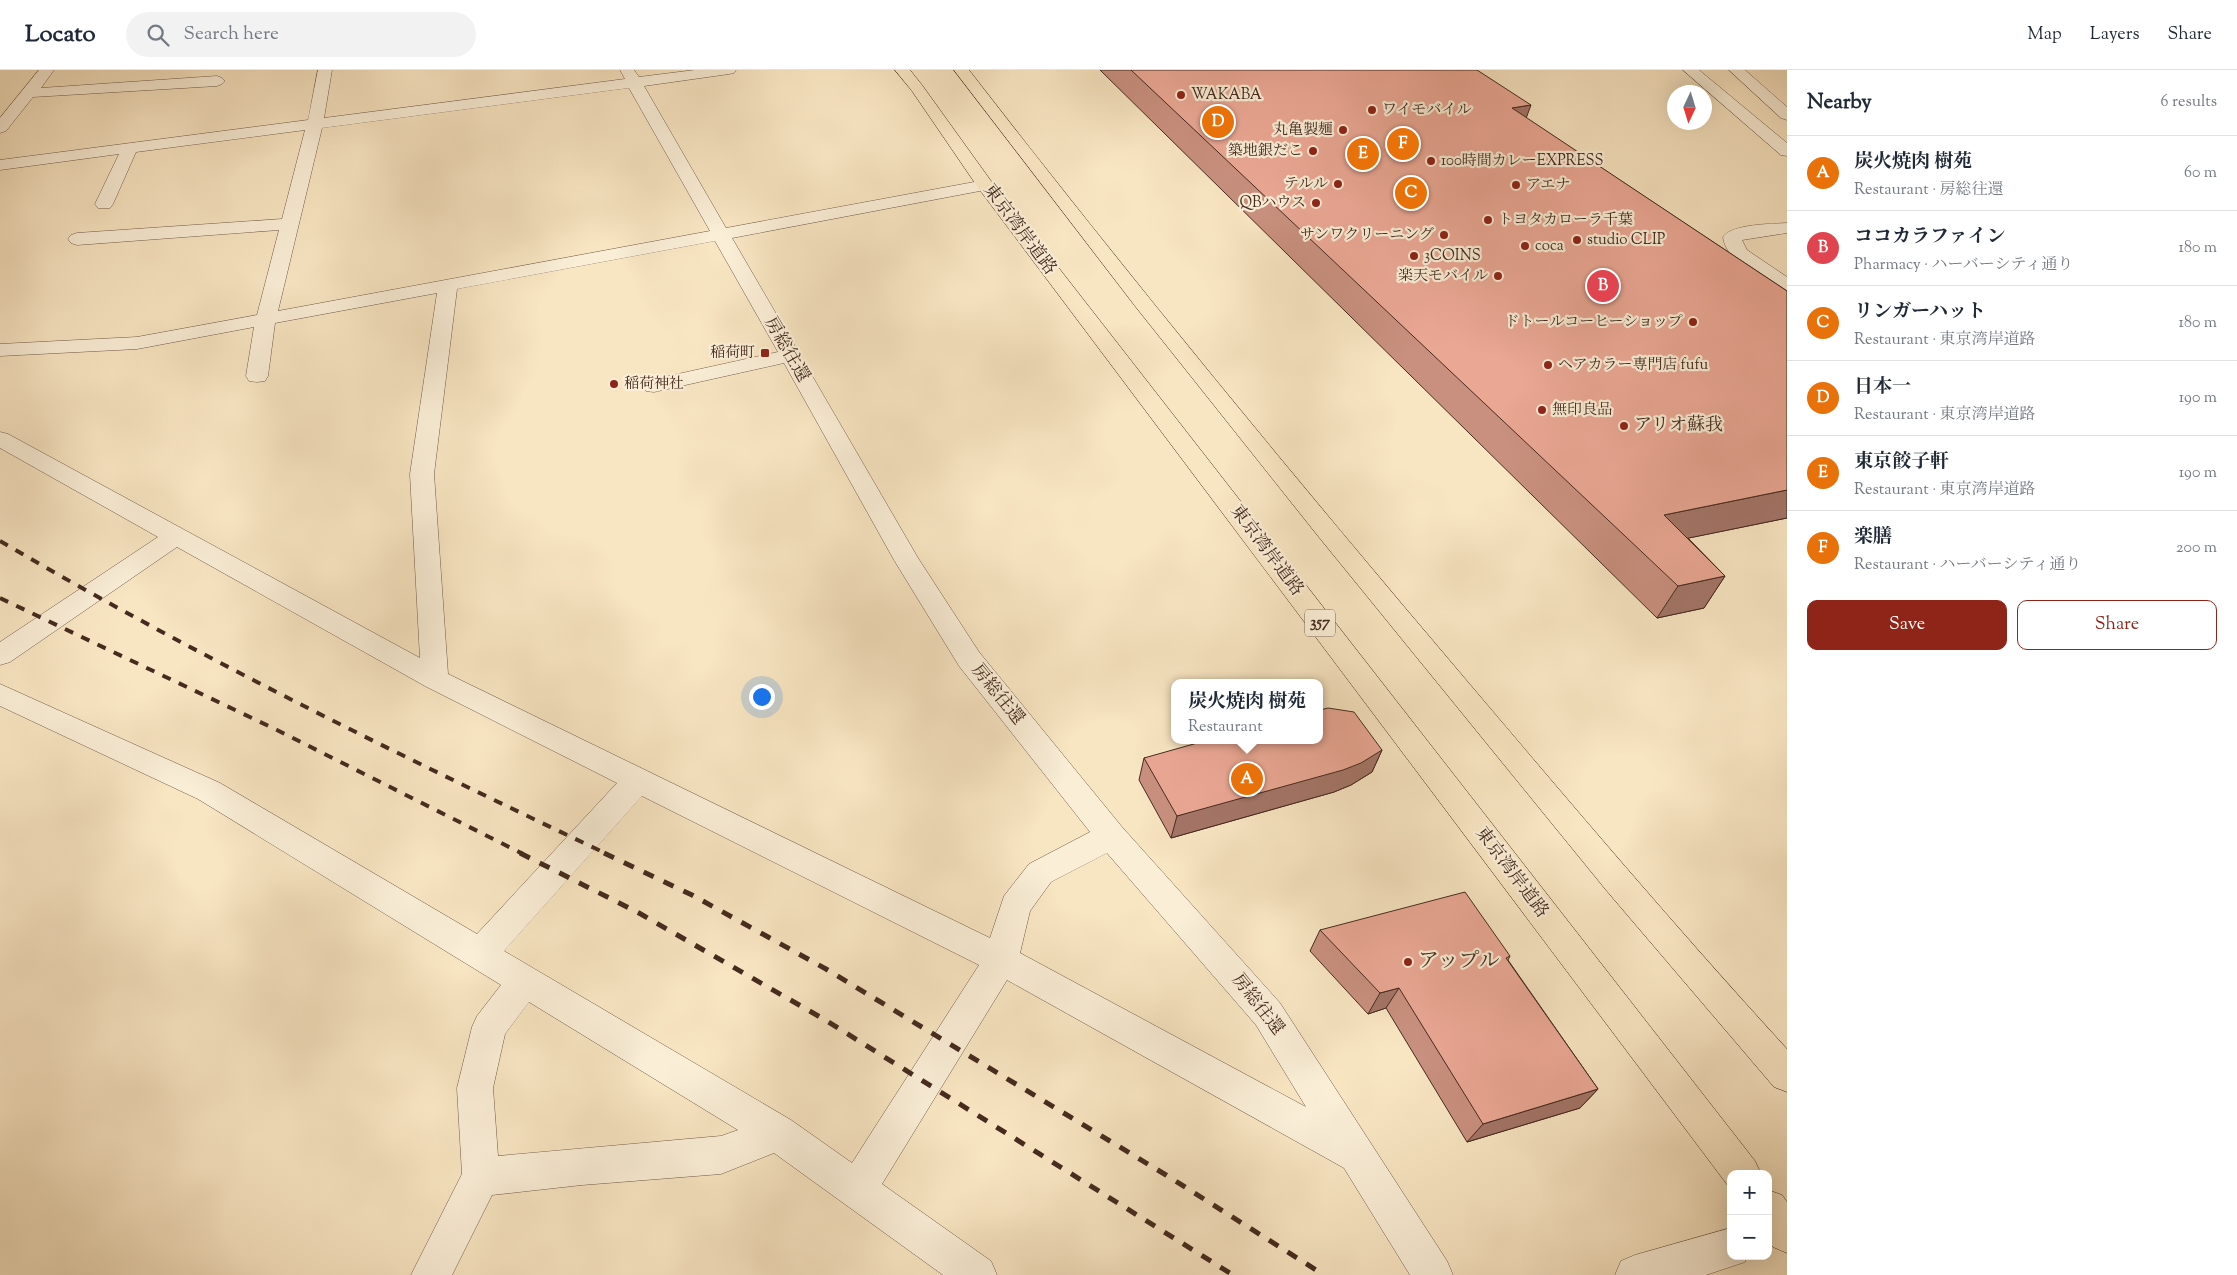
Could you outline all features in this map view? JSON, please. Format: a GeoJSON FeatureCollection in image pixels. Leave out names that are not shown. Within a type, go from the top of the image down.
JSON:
{"type":"FeatureCollection","features":[{"type":"Feature","properties":{"kind":"highway","name":"東京湾岸道路"},"geometry":{"type":"LineString","coordinates":[[902,70],[917,88],[985,185],[1739,1170]]}},
{"type":"Feature","properties":{"kind":"highway"},"geometry":{"type":"LineString","coordinates":[[961,70],[1052,190],[1397,616],[1562,816],[1787,1075]]}},
{"type":"Feature","properties":{"kind":"highway"},"geometry":{"type":"LineString","coordinates":[[1772,1214],[1787,1233]]}},
{"type":"Feature","properties":{"kind":"street"},"geometry":{"type":"LineString","coordinates":[[0,128],[47,70]]}},
{"type":"Feature","properties":{"kind":"street"},"geometry":{"type":"LineString","coordinates":[[257,376],[265,320],[315,124],[326,70]]}},
{"type":"Feature","properties":{"kind":"street"},"geometry":{"type":"LineString","coordinates":[[0,165],[315,124],[630,76],[729,70]]}},
{"type":"Feature","properties":{"kind":"street"},"geometry":{"type":"LineString","coordinates":[[1690,70],[1787,150]]}},
{"type":"Feature","properties":{"kind":"street"},"geometry":{"type":"LineString","coordinates":[[1736,70],[1787,114]]}},
{"type":"Feature","properties":{"kind":"street","name":"房総往還"},"geometry":{"type":"LineString","coordinates":[[630,76],[907,560],[968,659],[1111,836],[1268,1014],[1433,1275]]}},
{"type":"Feature","properties":{"kind":"street"},"geometry":{"type":"LineString","coordinates":[[29,93],[217,81]]}},
{"type":"Feature","properties":{"kind":"street"},"geometry":{"type":"LineString","coordinates":[[104,204],[130,148]]}},
{"type":"Feature","properties":{"kind":"street"},"geometry":{"type":"LineString","coordinates":[[0,350],[137,343],[985,185]]}},
{"type":"Feature","properties":{"kind":"street"},"geometry":{"type":"LineString","coordinates":[[77,239],[289,224]]}},
{"type":"Feature","properties":{"kind":"street"},"geometry":{"type":"LineString","coordinates":[[1787,228],[1741,233],[1732,237],[1733,245],[1740,254],[1787,286]]}},
{"type":"Feature","properties":{"kind":"street"},"geometry":{"type":"LineString","coordinates":[[435,679],[422,474],[448,285]]}},
{"type":"Feature","properties":{"kind":"street"},"geometry":{"type":"LineString","coordinates":[[654,386],[789,356]]}},
{"type":"Feature","properties":{"kind":"street"},"geometry":{"type":"LineString","coordinates":[[0,438],[435,679],[1001,960],[1355,1154]]}},
{"type":"Feature","properties":{"kind":"street"},"geometry":{"type":"LineString","coordinates":[[0,655],[176,536]]}},
{"type":"Feature","properties":{"kind":"street"},"geometry":{"type":"LineString","coordinates":[[0,694],[209,791],[778,1133],[977,1275]]}},
{"type":"Feature","properties":{"kind":"street"},"geometry":{"type":"LineString","coordinates":[[480,954],[638,780]]}},
{"type":"Feature","properties":{"kind":"street"},"geometry":{"type":"LineString","coordinates":[[857,1189],[1001,960],[1015,906],[1040,873],[1111,836]]}},
{"type":"Feature","properties":{"kind":"street"},"geometry":{"type":"LineString","coordinates":[[432,1275],[481,1177],[475,1088],[489,1027],[524,982]]}},
{"type":"Feature","properties":{"kind":"street"},"geometry":{"type":"LineString","coordinates":[[481,1177],[582,1166],[721,1155],[778,1133]]}},
{"type":"Feature","properties":{"kind":"street"},"geometry":{"type":"LineString","coordinates":[[1772,1237],[1787,1233]]}},
{"type":"Feature","properties":{"kind":"street"},"geometry":{"type":"LineString","coordinates":[[1635,1275],[1727,1249]]}},
{"type":"Feature","properties":{"kind":"building","name":"アリオ蘇我"},"geometry":{"type":"Polygon","coordinates":[[[1131,70],[1477,70],[1531,105],[1512,108],[1787,291],[1787,490],[1664,515],[1725,576],[1678,586],[1131,70]]]}},
{"type":"Feature","properties":{"kind":"building"},"geometry":{"type":"Polygon","coordinates":[[[1328,708],[1354,712],[1382,750],[1361,763],[1343,770],[1177,816],[1144,758],[1194,744],[1323,744],[1323,709],[1328,708]]]}},
{"type":"Feature","properties":{"kind":"building"},"geometry":{"type":"Polygon","coordinates":[[[1465,892],[1510,956],[1506,958],[1598,1089],[1483,1124],[1399,988],[1380,993],[1320,930],[1465,892]]]}},
{"type":"Feature","properties":{"kind":"railway"},"geometry":{"type":"LineString","coordinates":[[0,541],[224,665],[453,780],[607,854]]}},
{"type":"Feature","properties":{"kind":"railway"},"geometry":{"type":"LineString","coordinates":[[0,598],[277,730],[523,854]]}},
{"type":"Feature","properties":{"kind":"railway"},"geometry":{"type":"LineString","coordinates":[[520,853],[639,913],[827,1021],[1233,1275]]}},
{"type":"Feature","properties":{"kind":"railway"},"geometry":{"type":"LineString","coordinates":[[604,853],[692,895],[826,969],[1166,1175],[1324,1275]]}},
{"type":"Feature","properties":{"kind":"place","name":"WAKABA"},"geometry":{"type":"Point","coordinates":[1181,95]}},
{"type":"Feature","properties":{"kind":"place","name":"ワイモバイル"},"geometry":{"type":"Point","coordinates":[1372,110]}},
{"type":"Feature","properties":{"kind":"place","name":"日本一"},"geometry":{"type":"Point","coordinates":[1218,122]}},
{"type":"Feature","properties":{"kind":"place","name":"丸亀製麺"},"geometry":{"type":"Point","coordinates":[1343,130]}},
{"type":"Feature","properties":{"kind":"place","name":"楽膳"},"geometry":{"type":"Point","coordinates":[1403,144]}},
{"type":"Feature","properties":{"kind":"place","name":"築地銀だこ"},"geometry":{"type":"Point","coordinates":[1313,151]}},
{"type":"Feature","properties":{"kind":"place","name":"東京餃子軒"},"geometry":{"type":"Point","coordinates":[1363,154]}},
{"type":"Feature","properties":{"kind":"place","name":"100時間カレーEXPRESS"},"geometry":{"type":"Point","coordinates":[1431,161]}},
{"type":"Feature","properties":{"kind":"place","name":"テルル"},"geometry":{"type":"Point","coordinates":[1338,184]}},
{"type":"Feature","properties":{"kind":"place","name":"アエナ"},"geometry":{"type":"Point","coordinates":[1516,185]}},
{"type":"Feature","properties":{"kind":"place","name":"リンガーハット"},"geometry":{"type":"Point","coordinates":[1411,193]}},
{"type":"Feature","properties":{"kind":"place","name":"QBハウス"},"geometry":{"type":"Point","coordinates":[1316,203]}},
{"type":"Feature","properties":{"kind":"place","name":"トヨタカローラ千葉"},"geometry":{"type":"Point","coordinates":[1488,220]}},
{"type":"Feature","properties":{"kind":"place","name":"サンワクリーニング"},"geometry":{"type":"Point","coordinates":[1444,235]}},
{"type":"Feature","properties":{"kind":"place","name":"studio CLIP"},"geometry":{"type":"Point","coordinates":[1577,240]}},
{"type":"Feature","properties":{"kind":"place","name":"coca"},"geometry":{"type":"Point","coordinates":[1525,246]}},
{"type":"Feature","properties":{"kind":"place","name":"3COINS"},"geometry":{"type":"Point","coordinates":[1414,256]}},
{"type":"Feature","properties":{"kind":"place","name":"楽天モバイル"},"geometry":{"type":"Point","coordinates":[1498,276]}},
{"type":"Feature","properties":{"kind":"place","name":"ココカラファイン"},"geometry":{"type":"Point","coordinates":[1603,286]}},
{"type":"Feature","properties":{"kind":"place","name":"ドトールコーヒーショップ"},"geometry":{"type":"Point","coordinates":[1693,322]}},
{"type":"Feature","properties":{"kind":"place","name":"稲荷町"},"geometry":{"type":"Point","coordinates":[765,353]}},
{"type":"Feature","properties":{"kind":"place","name":"ヘアカラー専門店 fufu"},"geometry":{"type":"Point","coordinates":[1548,365]}},
{"type":"Feature","properties":{"kind":"place","name":"稲荷神社"},"geometry":{"type":"Point","coordinates":[614,384]}},
{"type":"Feature","properties":{"kind":"place","name":"無印良品"},"geometry":{"type":"Point","coordinates":[1542,410]}},
{"type":"Feature","properties":{"kind":"place","name":"アリオ蘇我"},"geometry":{"type":"Point","coordinates":[1624,426]}},
{"type":"Feature","properties":{"kind":"place","name":"炭火焼肉 樹苑"},"geometry":{"type":"Point","coordinates":[1247,779]}},
{"type":"Feature","properties":{"kind":"place","name":"アップル"},"geometry":{"type":"Point","coordinates":[1408,962]}}]}
